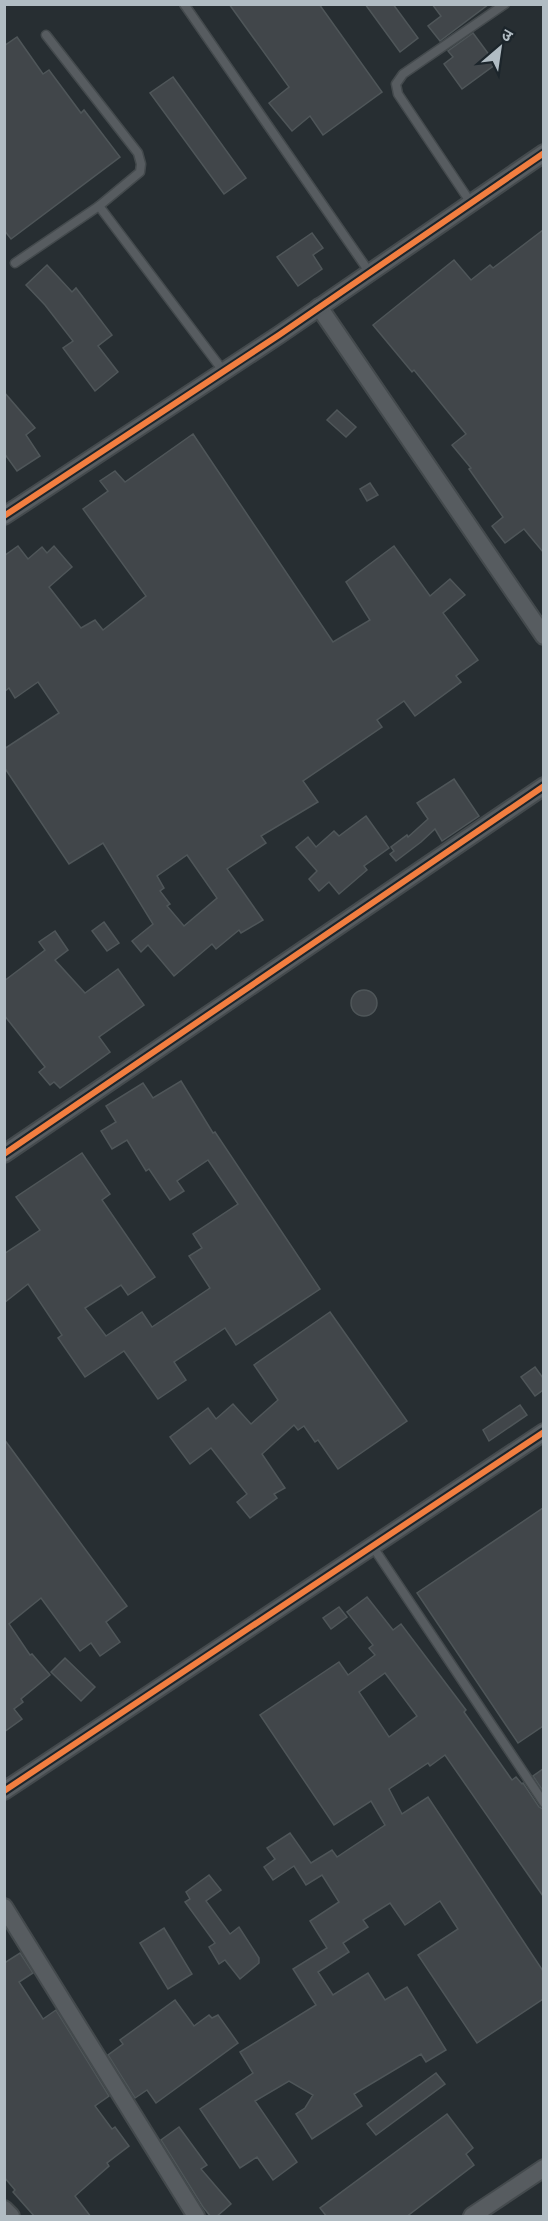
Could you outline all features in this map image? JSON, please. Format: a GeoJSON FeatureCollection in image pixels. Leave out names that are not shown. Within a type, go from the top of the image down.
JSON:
{"type":"FeatureCollection","features":[{"type":"Feature","properties":{"kind":"street"},"geometry":{"type":"LineString","coordinates":[[4,516],[370,274],[543,153]]}},
{"type":"Feature","properties":{"kind":"street"},"geometry":{"type":"LineString","coordinates":[[320,307],[543,636]]}},
{"type":"Feature","properties":{"kind":"street"},"geometry":{"type":"LineString","coordinates":[[4,1154],[543,786]]}},
{"type":"Feature","properties":{"kind":"street"},"geometry":{"type":"LineString","coordinates":[[4,1791],[543,1432]]}},
{"type":"Feature","properties":{"kind":"street"},"geometry":{"type":"LineString","coordinates":[[4,1907],[196,2217]]}},
{"type":"Feature","properties":{"kind":"street"},"geometry":{"type":"LineString","coordinates":[[472,2217],[543,2168]]}},
{"type":"Feature","properties":{"kind":"street"},"geometry":{"type":"LineString","coordinates":[[4,2209],[11,2217]]}},
{"type":"Feature","properties":{"kind":"lane"},"geometry":{"type":"LineString","coordinates":[[184,4],[370,274]]}},
{"type":"Feature","properties":{"kind":"lane"},"geometry":{"type":"LineString","coordinates":[[471,203],[398,94],[396,84],[404,74],[505,4]]}},
{"type":"Feature","properties":{"kind":"lane"},"geometry":{"type":"LineString","coordinates":[[15,263],[99,206],[140,172],[141,164],[138,153],[46,34]]}},
{"type":"Feature","properties":{"kind":"lane"},"geometry":{"type":"LineString","coordinates":[[99,206],[224,372]]}},
{"type":"Feature","properties":{"kind":"lane"},"geometry":{"type":"LineString","coordinates":[[373,1547],[543,1803]]}},
{"type":"Feature","properties":{"kind":"building"},"geometry":{"type":"Polygon","coordinates":[[[229,4],[319,4],[382,92],[323,135],[310,116],[292,131],[269,103],[289,87],[229,4]]]}},
{"type":"Feature","properties":{"kind":"building"},"geometry":{"type":"Polygon","coordinates":[[[365,4],[393,4],[418,38],[400,52],[365,4]]]}},
{"type":"Feature","properties":{"kind":"building"},"geometry":{"type":"Polygon","coordinates":[[[432,4],[489,4],[440,41],[428,26],[441,16],[432,4]]]}},
{"type":"Feature","properties":{"kind":"building"},"geometry":{"type":"Polygon","coordinates":[[[473,33],[496,64],[462,89],[444,64],[453,57],[448,51],[473,33]]]}},
{"type":"Feature","properties":{"kind":"building"},"geometry":{"type":"Polygon","coordinates":[[[17,37],[43,74],[49,70],[81,113],[84,110],[120,157],[11,239],[4,230],[4,46],[17,37]]]}},
{"type":"Feature","properties":{"kind":"building"},"geometry":{"type":"Polygon","coordinates":[[[173,77],[246,178],[224,194],[150,93],[173,77]]]}},
{"type":"Feature","properties":{"kind":"building"},"geometry":{"type":"Polygon","coordinates":[[[543,230],[543,552],[524,529],[505,543],[492,526],[503,517],[469,469],[471,468],[452,445],[466,434],[414,370],[412,372],[373,325],[454,260],[471,280],[490,265],[493,268],[543,230]]]}},
{"type":"Feature","properties":{"kind":"building"},"geometry":{"type":"Polygon","coordinates":[[[312,233],[323,248],[313,255],[322,269],[298,286],[277,257],[312,233]]]}},
{"type":"Feature","properties":{"kind":"building"},"geometry":{"type":"Polygon","coordinates":[[[47,265],[72,292],[76,288],[112,335],[98,346],[118,372],[95,391],[63,348],[73,341],[26,285],[47,265]]]}},
{"type":"Feature","properties":{"kind":"building"},"geometry":{"type":"Polygon","coordinates":[[[4,392],[35,428],[26,435],[40,456],[17,471],[4,453],[4,392]]]}},
{"type":"Feature","properties":{"kind":"building"},"geometry":{"type":"Polygon","coordinates":[[[337,410],[356,427],[346,437],[327,420],[337,410]]]}},
{"type":"Feature","properties":{"kind":"building"},"geometry":{"type":"Polygon","coordinates":[[[193,434],[333,642],[370,620],[346,582],[394,546],[430,596],[450,579],[465,595],[443,613],[478,660],[456,676],[461,682],[415,716],[404,701],[377,720],[382,727],[303,781],[318,802],[261,836],[266,843],[227,869],[263,920],[241,933],[239,930],[216,949],[212,944],[174,976],[148,945],[141,952],[132,941],[153,924],[103,843],[69,864],[4,767],[4,749],[59,713],[38,682],[15,698],[9,688],[4,692],[4,556],[18,546],[28,559],[42,547],[47,553],[54,546],[72,567],[49,587],[81,628],[95,620],[103,630],[146,596],[83,509],[108,491],[100,481],[115,471],[125,482],[193,434]],[[187,855],[157,876],[164,888],[160,891],[170,904],[167,906],[184,926],[217,898],[187,855]]]}},
{"type":"Feature","properties":{"kind":"building"},"geometry":{"type":"Polygon","coordinates":[[[370,483],[378,495],[367,501],[360,489],[370,483]]]}},
{"type":"Feature","properties":{"kind":"building"},"geometry":{"type":"Polygon","coordinates":[[[454,779],[479,816],[442,841],[435,829],[396,861],[390,854],[394,851],[391,847],[407,835],[408,837],[428,819],[417,803],[454,779]]]}},
{"type":"Feature","properties":{"kind":"building"},"geometry":{"type":"Polygon","coordinates":[[[366,816],[389,848],[364,866],[367,870],[339,894],[329,882],[319,891],[309,879],[317,871],[296,847],[308,837],[316,847],[334,831],[339,836],[366,816]]]}},
{"type":"Feature","properties":{"kind":"building"},"geometry":{"type":"Polygon","coordinates":[[[104,922],[119,943],[107,951],[92,931],[104,922]]]}},
{"type":"Feature","properties":{"kind":"building"},"geometry":{"type":"Polygon","coordinates":[[[55,931],[68,950],[55,960],[85,993],[118,969],[144,1005],[99,1037],[110,1052],[60,1088],[54,1082],[50,1085],[39,1072],[45,1067],[4,1015],[4,981],[45,950],[39,942],[55,931]]]}},
{"type":"Feature","properties":{"kind":"building"},"geometry":{"type":"Polygon","coordinates":[[[364,990],[373,994],[377,1003],[373,1012],[364,1016],[355,1012],[351,1003],[355,994],[364,990]]]}},
{"type":"Feature","properties":{"kind":"building"},"geometry":{"type":"Polygon","coordinates":[[[181,1081],[213,1133],[215,1132],[320,1289],[236,1345],[225,1328],[174,1362],[186,1380],[158,1399],[124,1351],[85,1377],[58,1338],[62,1335],[28,1284],[4,1303],[4,1254],[40,1230],[16,1197],[82,1153],[110,1194],[102,1200],[155,1277],[128,1295],[121,1285],[85,1308],[106,1336],[142,1312],[152,1327],[210,1288],[189,1256],[202,1248],[193,1234],[238,1204],[208,1160],[177,1181],[184,1191],[170,1200],[149,1169],[146,1171],[127,1140],[112,1149],[101,1131],[116,1122],[106,1106],[143,1083],[153,1098],[181,1081]]]}},
{"type":"Feature","properties":{"kind":"building"},"geometry":{"type":"Polygon","coordinates":[[[330,1312],[407,1421],[338,1469],[318,1440],[315,1442],[304,1426],[298,1430],[294,1425],[262,1454],[285,1488],[274,1494],[277,1498],[250,1518],[237,1502],[247,1494],[211,1448],[190,1464],[170,1437],[208,1408],[216,1419],[233,1404],[251,1424],[278,1400],[254,1365],[330,1312]]]}},
{"type":"Feature","properties":{"kind":"building"},"geometry":{"type":"Polygon","coordinates":[[[535,1367],[543,1378],[543,1390],[535,1396],[521,1377],[535,1367]]]}},
{"type":"Feature","properties":{"kind":"building"},"geometry":{"type":"Polygon","coordinates":[[[520,1405],[527,1415],[489,1441],[483,1430],[520,1405]]]}},
{"type":"Feature","properties":{"kind":"building"},"geometry":{"type":"Polygon","coordinates":[[[4,1439],[127,1606],[106,1622],[120,1642],[100,1656],[91,1643],[80,1651],[41,1598],[9,1624],[30,1655],[32,1654],[50,1675],[21,1699],[23,1702],[14,1709],[22,1719],[4,1732],[4,1439]]]}},
{"type":"Feature","properties":{"kind":"building"},"geometry":{"type":"Polygon","coordinates":[[[543,1508],[543,1726],[518,1743],[417,1593],[543,1508]]]}},
{"type":"Feature","properties":{"kind":"building"},"geometry":{"type":"Polygon","coordinates":[[[367,1597],[393,1630],[401,1624],[466,1710],[464,1712],[512,1780],[516,1777],[523,1783],[539,1807],[543,1809],[543,1896],[445,1755],[430,1766],[428,1763],[389,1789],[402,1814],[428,1797],[543,1971],[543,1999],[477,2043],[418,1955],[458,1929],[440,1901],[405,1925],[390,1903],[363,1920],[368,1927],[343,1943],[349,1952],[318,1972],[333,1995],[368,1973],[385,2000],[407,1987],[446,2050],[426,2062],[421,2054],[354,2094],[362,2106],[312,2139],[296,2114],[305,2108],[313,2095],[289,2081],[255,2101],[297,2162],[273,2180],[257,2157],[240,2168],[200,2109],[253,2073],[240,2052],[316,2005],[293,1969],[327,1948],[310,1921],[339,1902],[322,1875],[306,1885],[294,1866],[273,1880],[264,1867],[275,1859],[267,1848],[290,1833],[311,1863],[332,1850],[337,1857],[385,1825],[371,1801],[334,1825],[260,1715],[339,1662],[348,1675],[375,1655],[369,1648],[373,1645],[347,1612],[367,1597]],[[385,1673],[359,1692],[389,1737],[417,1716],[385,1673]]]}},
{"type":"Feature","properties":{"kind":"building"},"geometry":{"type":"Polygon","coordinates":[[[339,1607],[347,1617],[331,1629],[323,1618],[339,1607]]]}},
{"type":"Feature","properties":{"kind":"building"},"geometry":{"type":"Polygon","coordinates":[[[65,1658],[95,1687],[81,1701],[51,1672],[65,1658]]]}},
{"type":"Feature","properties":{"kind":"building"},"geometry":{"type":"Polygon","coordinates":[[[543,1769],[543,1791],[533,1776],[543,1769]]]}},
{"type":"Feature","properties":{"kind":"building"},"geometry":{"type":"Polygon","coordinates":[[[209,1875],[221,1890],[206,1901],[230,1934],[239,1927],[259,1958],[259,1963],[240,1979],[225,1960],[219,1964],[209,1947],[215,1943],[185,1902],[190,1899],[186,1892],[209,1875]]]}},
{"type":"Feature","properties":{"kind":"building"},"geometry":{"type":"Polygon","coordinates":[[[164,1928],[192,1974],[168,1989],[140,1943],[164,1928]]]}},
{"type":"Feature","properties":{"kind":"building"},"geometry":{"type":"Polygon","coordinates":[[[20,1953],[33,1973],[19,1982],[43,2019],[56,2010],[109,2096],[95,2106],[112,2129],[115,2127],[129,2146],[107,2163],[109,2166],[75,2196],[91,2217],[35,2217],[13,2192],[15,2190],[4,2177],[4,1960],[6,1962],[20,1953]]]}},
{"type":"Feature","properties":{"kind":"building"},"geometry":{"type":"Polygon","coordinates":[[[175,2000],[194,2026],[209,2015],[212,2018],[218,2015],[238,2043],[156,2103],[147,2090],[135,2098],[108,2055],[123,2044],[120,2040],[175,2000]]]}},
{"type":"Feature","properties":{"kind":"building"},"geometry":{"type":"Polygon","coordinates":[[[436,2073],[445,2084],[376,2135],[367,2124],[436,2073]]]}},
{"type":"Feature","properties":{"kind":"building"},"geometry":{"type":"Polygon","coordinates":[[[447,2114],[473,2148],[466,2154],[474,2165],[406,2217],[327,2217],[320,2208],[447,2114]]]}},
{"type":"Feature","properties":{"kind":"building"},"geometry":{"type":"Polygon","coordinates":[[[179,2127],[207,2165],[201,2169],[231,2204],[216,2217],[211,2217],[203,2207],[161,2140],[179,2127]]]}},
{"type":"Feature","properties":{"kind":"cycle path"},"geometry":{"type":"LineString","coordinates":[[4,516],[279,335],[544,153]]}},
{"type":"Feature","properties":{"kind":"cycle path"},"geometry":{"type":"LineString","coordinates":[[4,1154],[544,786]]}},
{"type":"Feature","properties":{"kind":"cycle path"},"geometry":{"type":"LineString","coordinates":[[4,1791],[544,1432]]}}]}
